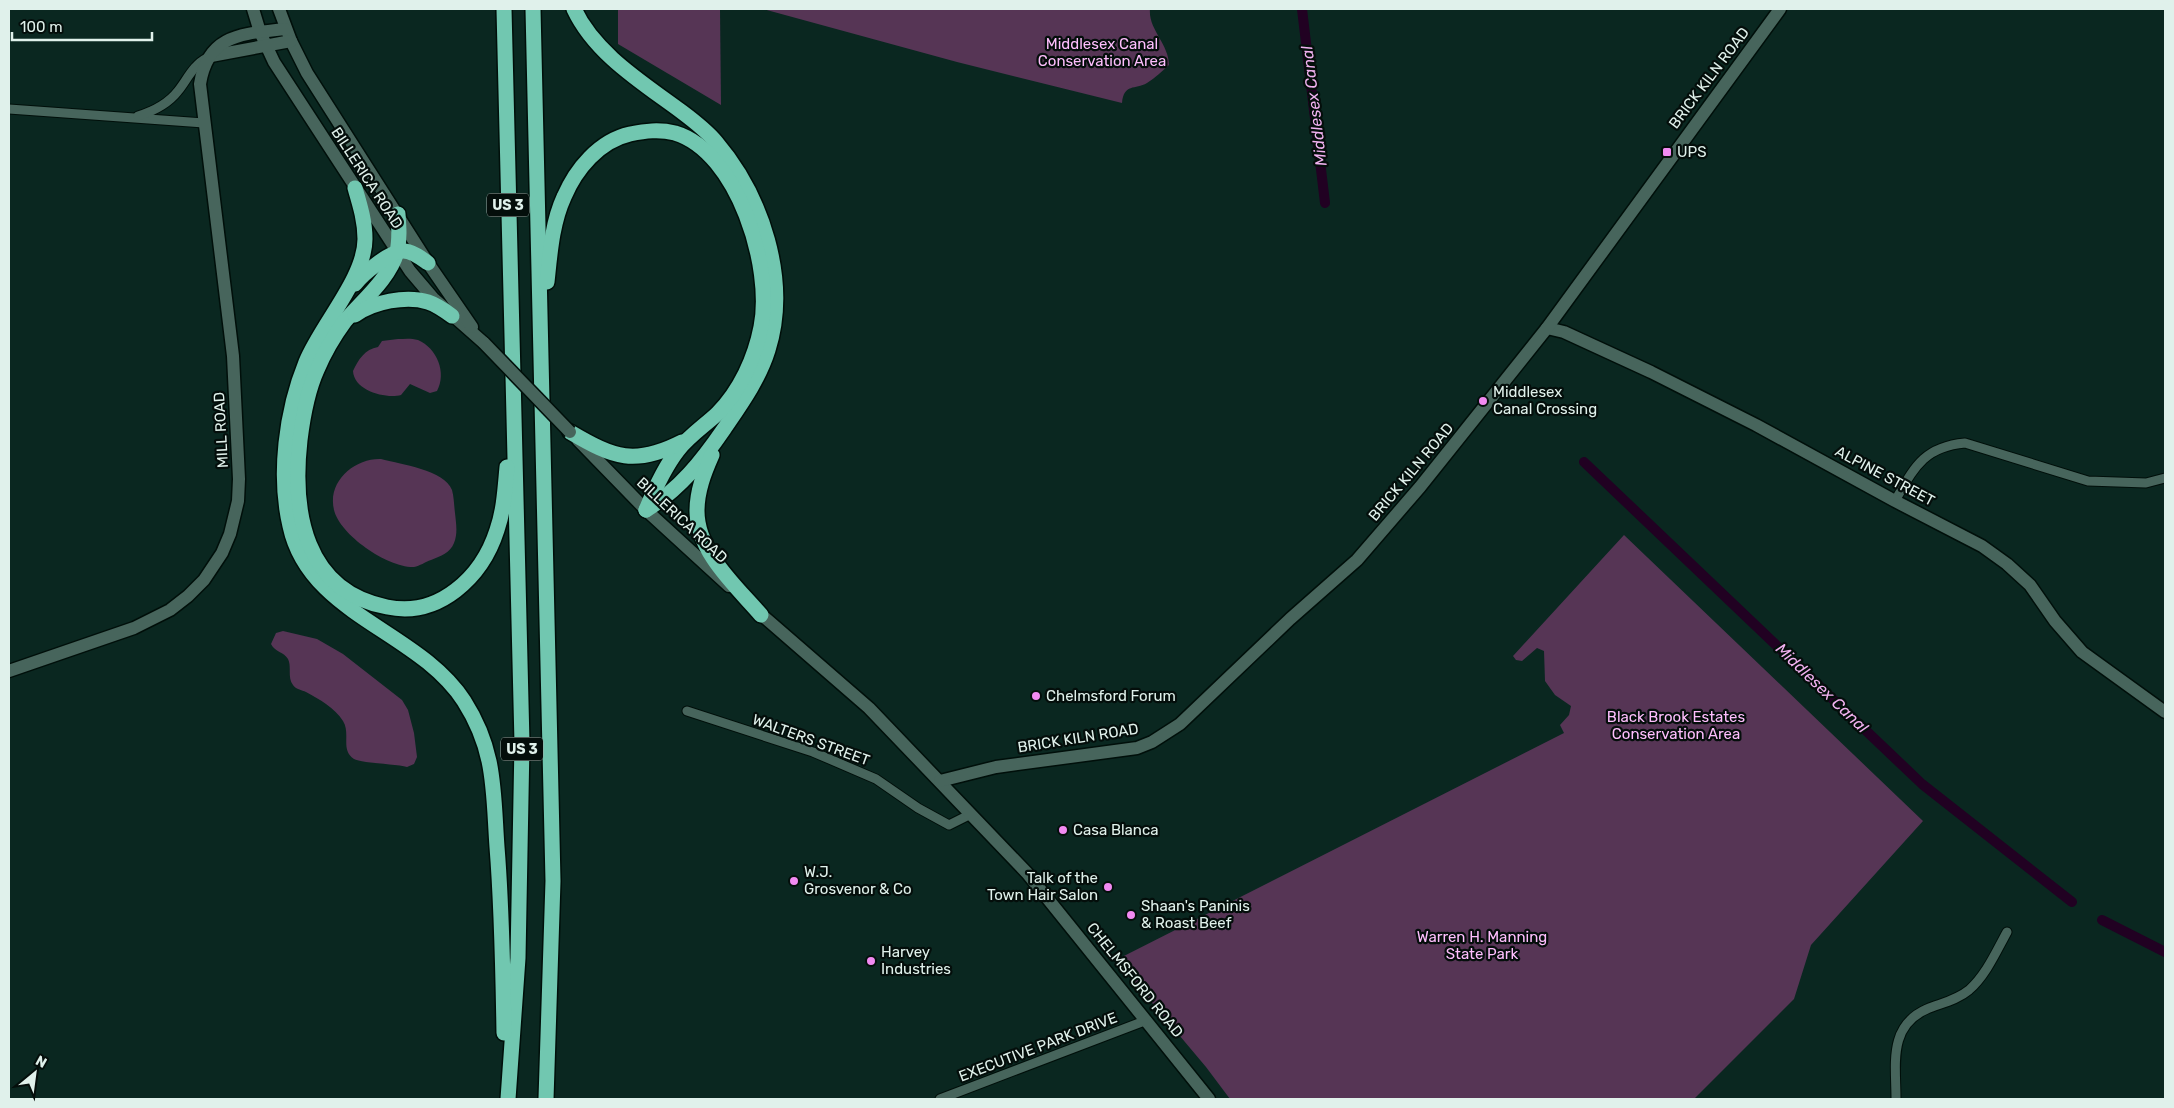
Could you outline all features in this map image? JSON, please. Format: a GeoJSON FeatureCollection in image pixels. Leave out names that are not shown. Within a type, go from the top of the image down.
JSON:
{"type":"FeatureCollection","features":[{"type":"Feature","properties":{"kind":"highway","name":"US 3"},"geometry":{"type":"LineString","coordinates":[[504,9],[522,743],[518,958],[508,1099]]}},
{"type":"Feature","properties":{"kind":"highway","name":"US 3"},"geometry":{"type":"LineString","coordinates":[[532,9],[553,881],[546,1099]]}},
{"type":"Feature","properties":{"kind":"highway"},"geometry":{"type":"LineString","coordinates":[[574,9],[578,19],[610,56],[695,122],[716,141],[744,184],[760,219],[774,271],[776,299],[772,333],[758,375],[719,436],[687,477],[668,496],[646,510]]}},
{"type":"Feature","properties":{"kind":"highway"},"geometry":{"type":"LineString","coordinates":[[541,336],[552,237],[564,198],[578,171],[596,151],[621,136],[647,130],[676,134],[698,145],[717,162],[748,219],[762,266],[764,307],[758,341],[745,374],[721,410],[690,437],[666,466],[646,510]]}},
{"type":"Feature","properties":{"kind":"highway"},"geometry":{"type":"LineString","coordinates":[[355,188],[362,209],[365,242],[359,268],[317,340],[303,369],[294,400],[286,460],[285,493],[289,526],[298,551],[318,582],[338,599],[428,661],[463,700],[484,743],[495,790],[502,903],[504,1035],[508,1099]]}},
{"type":"Feature","properties":{"kind":"highway"},"geometry":{"type":"LineString","coordinates":[[398,214],[399,231],[396,252],[382,279],[346,321],[317,368],[307,398],[298,454],[297,489],[302,527],[313,554],[332,579],[361,598],[378,605],[398,609],[426,606],[450,595],[470,577],[488,552],[497,531],[502,510],[513,401]]}},
{"type":"Feature","properties":{"kind":"highway"},"geometry":{"type":"LineString","coordinates":[[342,298],[368,272],[396,252],[410,252],[428,263]]}},
{"type":"Feature","properties":{"kind":"highway"},"geometry":{"type":"LineString","coordinates":[[346,321],[360,311],[372,306],[412,299],[426,301],[452,316]]}},
{"type":"Feature","properties":{"kind":"highway"},"geometry":{"type":"LineString","coordinates":[[570,432],[604,450],[634,457],[658,453],[690,437]]}},
{"type":"Feature","properties":{"kind":"highway"},"geometry":{"type":"LineString","coordinates":[[719,436],[700,487],[697,512],[698,524],[712,556],[762,614]]}},
{"type":"Feature","properties":{"kind":"main road","name":"BILLERICA ROAD"},"geometry":{"type":"LineString","coordinates":[[252,9],[266,46],[283,77],[396,252],[420,284],[452,316],[484,343],[646,510],[698,559],[870,708]]}},
{"type":"Feature","properties":{"kind":"main road","name":"BILLERICA ROAD"},"geometry":{"type":"LineString","coordinates":[[279,9],[291,41],[307,73],[428,263],[484,343]]}},
{"type":"Feature","properties":{"kind":"main road","name":"BRICK KILN ROAD"},"geometry":{"type":"LineString","coordinates":[[940,781],[996,767],[1137,748],[1180,724],[1290,619],[1357,560],[1454,447],[1547,328],[1780,9]]}},
{"type":"Feature","properties":{"kind":"main road","name":"MILL ROAD"},"geometry":{"type":"LineString","coordinates":[[9,672],[134,628],[170,610],[204,580],[229,539],[237,507],[239,479],[234,367],[200,84],[204,69],[225,40],[242,34],[286,29]]}},
{"type":"Feature","properties":{"kind":"main road"},"geometry":{"type":"LineString","coordinates":[[212,56],[291,41]]}},
{"type":"Feature","properties":{"kind":"main road","name":"ALPINE STREET"},"geometry":{"type":"LineString","coordinates":[[1547,328],[1564,332],[1651,372],[1756,425],[1982,546],[2007,564],[2030,585],[2055,621],[2082,652],[2165,712]]}},
{"type":"Feature","properties":{"kind":"main road","name":"CHELMSFORD ROAD"},"geometry":{"type":"LineString","coordinates":[[870,708],[1027,872],[1209,1099]]}},
{"type":"Feature","properties":{"kind":"street"},"geometry":{"type":"LineString","coordinates":[[133,118],[165,104],[179,91],[197,66],[212,56]]}},
{"type":"Feature","properties":{"kind":"street"},"geometry":{"type":"LineString","coordinates":[[9,110],[204,123]]}},
{"type":"Feature","properties":{"kind":"street"},"geometry":{"type":"LineString","coordinates":[[1895,501],[1919,462],[1932,451],[1949,445],[1965,443],[2088,481],[2146,482],[2165,478]]}},
{"type":"Feature","properties":{"kind":"street","name":"WALTERS STREET"},"geometry":{"type":"LineString","coordinates":[[687,711],[813,752],[876,779],[918,808],[949,824],[971,814]]}},
{"type":"Feature","properties":{"kind":"street"},"geometry":{"type":"LineString","coordinates":[[1896,1099],[1897,1044],[1908,1022],[1917,1014],[1953,1000],[1968,991],[1980,979],[2007,932]]}},
{"type":"Feature","properties":{"kind":"street","name":"EXECUTIVE PARK DRIVE"},"geometry":{"type":"LineString","coordinates":[[940,1099],[1146,1020]]}},
{"type":"Feature","properties":{"kind":"green space"},"geometry":{"type":"Polygon","coordinates":[[[618,9],[720,9],[721,105],[618,44],[618,9]]]}},
{"type":"Feature","properties":{"kind":"green space","name":"Middlesex Canal Conservation Area"},"geometry":{"type":"Polygon","coordinates":[[[763,9],[1150,9],[1152,23],[1166,50],[1169,65],[1147,83],[1125,92],[1122,103],[957,62],[763,9]]]}},
{"type":"Feature","properties":{"kind":"green space"},"geometry":{"type":"Polygon","coordinates":[[[398,339],[418,340],[425,344],[435,355],[441,377],[437,391],[430,393],[410,384],[401,395],[387,396],[372,392],[359,384],[353,371],[362,356],[369,350],[378,347],[382,341],[398,339]]]}},
{"type":"Feature","properties":{"kind":"green space"},"geometry":{"type":"Polygon","coordinates":[[[381,459],[421,469],[441,477],[448,483],[453,495],[456,532],[452,546],[445,554],[414,567],[403,566],[391,562],[366,548],[345,530],[338,520],[334,510],[333,499],[339,481],[345,473],[362,462],[381,459]]]}},
{"type":"Feature","properties":{"kind":"green space"},"geometry":{"type":"Polygon","coordinates":[[[1624,535],[1923,821],[1811,945],[1794,999],[1694,1099],[1230,1099],[1206,1067],[1116,960],[1564,733],[1560,725],[1569,715],[1571,706],[1555,695],[1545,681],[1544,651],[1537,648],[1522,661],[1516,660],[1513,656],[1624,535]]]}},
{"type":"Feature","properties":{"kind":"green space"},"geometry":{"type":"Polygon","coordinates":[[[283,631],[317,639],[343,654],[402,700],[408,710],[414,733],[417,757],[414,764],[407,767],[363,762],[354,759],[350,755],[346,746],[345,726],[340,716],[321,701],[295,688],[291,682],[288,659],[271,644],[276,633],[283,631]]]}},
{"type":"Feature","properties":{"kind":"waterway","name":"Middlesex Canal"},"geometry":{"type":"LineString","coordinates":[[1302,9],[1325,203]]}},
{"type":"Feature","properties":{"kind":"waterway","name":"Middlesex Canal"},"geometry":{"type":"LineString","coordinates":[[1584,462],[1922,784],[2072,902]]}},
{"type":"Feature","properties":{"kind":"waterway","name":"Middlesex Canal"},"geometry":{"type":"LineString","coordinates":[[2102,920],[2165,952]]}},
{"type":"Feature","properties":{"kind":"place","name":"UPS"},"geometry":{"type":"Point","coordinates":[1667,152]}},
{"type":"Feature","properties":{"kind":"place","name":"Middlesex Canal Crossing"},"geometry":{"type":"Point","coordinates":[1483,401]}},
{"type":"Feature","properties":{"kind":"place","name":"Chelmsford Forum"},"geometry":{"type":"Point","coordinates":[1036,696]}},
{"type":"Feature","properties":{"kind":"place","name":"Casa Blanca"},"geometry":{"type":"Point","coordinates":[1063,830]}},
{"type":"Feature","properties":{"kind":"place","name":"W.J. Grosvenor & Co"},"geometry":{"type":"Point","coordinates":[794,881]}},
{"type":"Feature","properties":{"kind":"place","name":"Talk of the Town Hair Salon"},"geometry":{"type":"Point","coordinates":[1108,887]}},
{"type":"Feature","properties":{"kind":"place","name":"Shaan's Paninis & Roast Beef"},"geometry":{"type":"Point","coordinates":[1131,915]}},
{"type":"Feature","properties":{"kind":"place","name":"Harvey Industries"},"geometry":{"type":"Point","coordinates":[871,961]}},
{"type":"Feature","properties":{"kind":"park label","name":"Black Brook Estates Conservation Area"},"geometry":{"type":"Point","coordinates":[1676,726]}},
{"type":"Feature","properties":{"kind":"park label","name":"Warren H. Manning State Park"},"geometry":{"type":"Point","coordinates":[1482,946]}}]}
